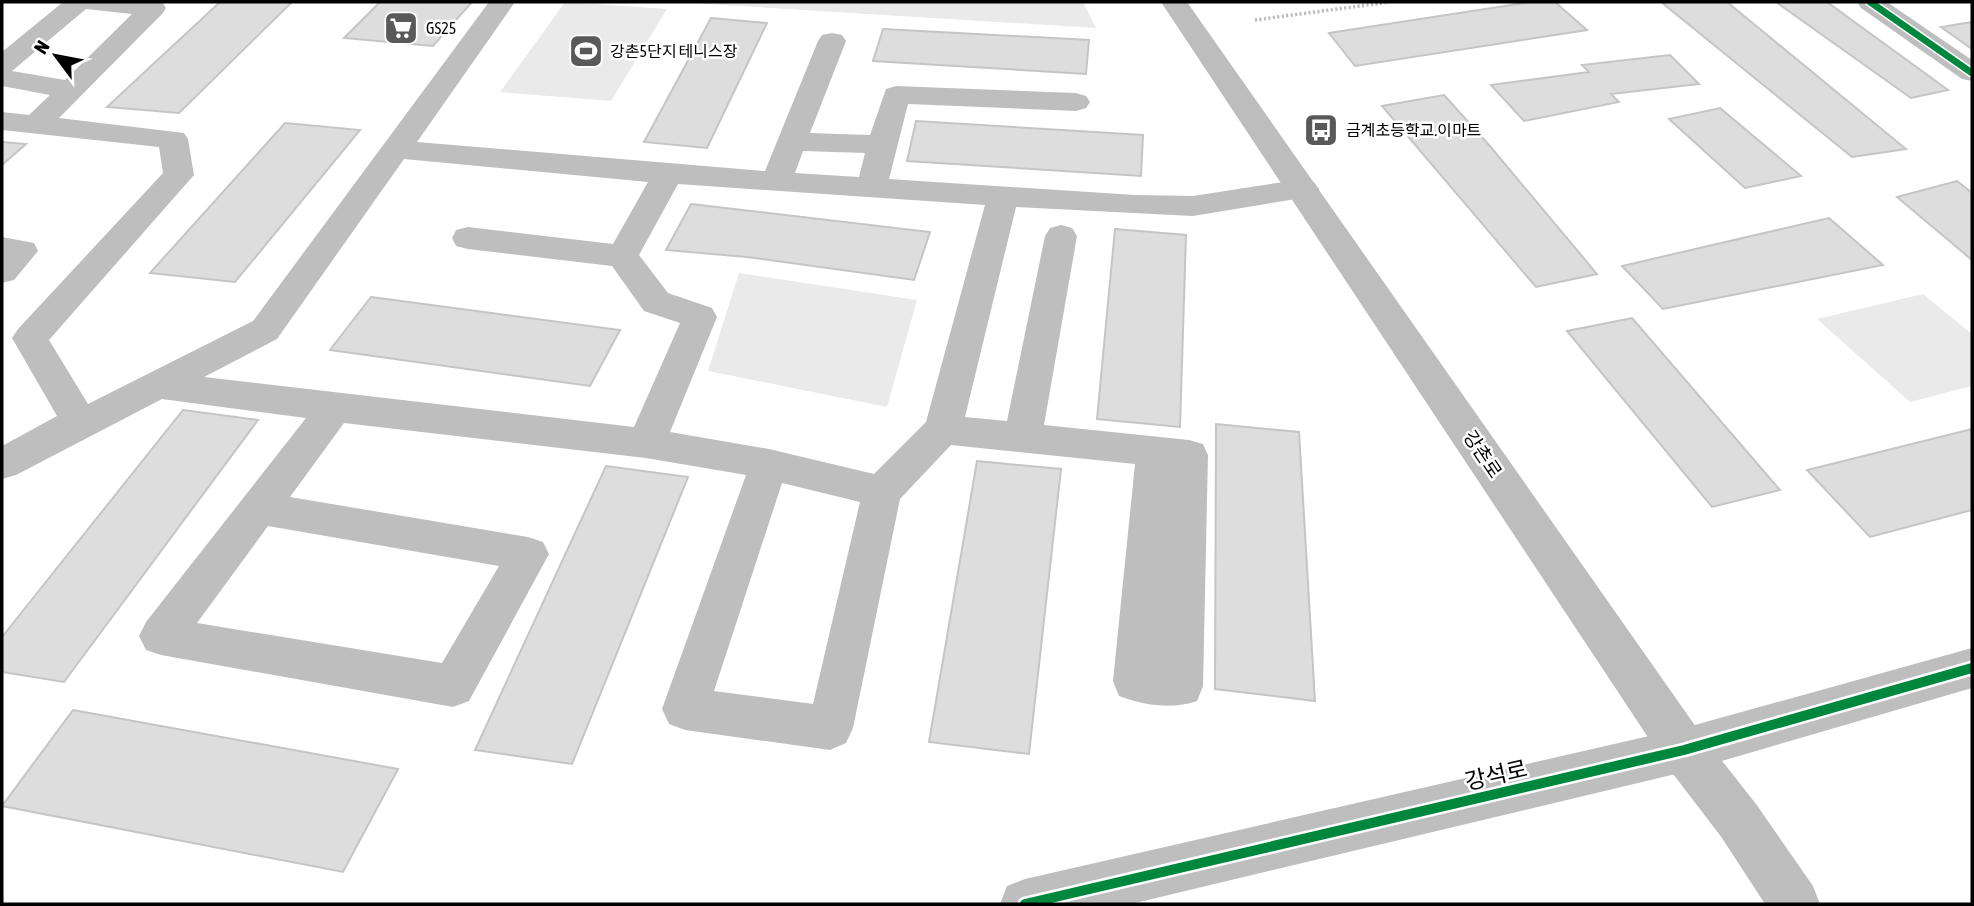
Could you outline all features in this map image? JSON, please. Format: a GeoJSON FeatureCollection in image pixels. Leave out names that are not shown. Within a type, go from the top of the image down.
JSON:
{"type":"FeatureCollection","features":[{"type":"Feature","properties":{"kind":"main road","name":"강촌로"},"geometry":{"type":"LineString","coordinates":[[1174,2],[1684,750],[1739,821],[1795,904]]}},
{"type":"Feature","properties":{"kind":"street"},"geometry":{"type":"LineString","coordinates":[[2,66],[79,2]]}},
{"type":"Feature","properties":{"kind":"street"},"geometry":{"type":"LineString","coordinates":[[37,124],[153,8],[89,2]]}},
{"type":"Feature","properties":{"kind":"street"},"geometry":{"type":"LineString","coordinates":[[2,463],[265,330],[502,2]]}},
{"type":"Feature","properties":{"kind":"street"},"geometry":{"type":"LineString","coordinates":[[1882,3],[1972,74]]}},
{"type":"Feature","properties":{"kind":"street"},"geometry":{"type":"LineString","coordinates":[[776,181],[832,41]]}},
{"type":"Feature","properties":{"kind":"street"},"geometry":{"type":"LineString","coordinates":[[2,78],[72,90]]}},
{"type":"Feature","properties":{"kind":"street"},"geometry":{"type":"LineString","coordinates":[[871,188],[896,95],[1076,102]]}},
{"type":"Feature","properties":{"kind":"street"},"geometry":{"type":"LineString","coordinates":[[2,121],[173,139],[179,175],[16,336],[79,422],[2,463]]}},
{"type":"Feature","properties":{"kind":"street"},"geometry":{"type":"LineString","coordinates":[[792,141],[882,145]]}},
{"type":"Feature","properties":{"kind":"street"},"geometry":{"type":"LineString","coordinates":[[396,149],[668,174],[1135,205],[1193,206],[1303,189]]}},
{"type":"Feature","properties":{"kind":"street"},"geometry":{"type":"LineString","coordinates":[[622,256],[668,174]]}},
{"type":"Feature","properties":{"kind":"street"},"geometry":{"type":"LineString","coordinates":[[769,464],[685,709],[830,728],[882,492],[943,429],[1003,196]]}},
{"type":"Feature","properties":{"kind":"street"},"geometry":{"type":"LineString","coordinates":[[1023,438],[1061,236]]}},
{"type":"Feature","properties":{"kind":"street"},"geometry":{"type":"LineString","coordinates":[[468,238],[622,256],[656,302],[700,317],[646,443]]}},
{"type":"Feature","properties":{"kind":"street"},"geometry":{"type":"LineString","coordinates":[[2,248],[22,251],[2,272]]}},
{"type":"Feature","properties":{"kind":"street"},"geometry":{"type":"LineString","coordinates":[[158,385],[646,443],[769,464],[882,492]]}},
{"type":"Feature","properties":{"kind":"street"},"geometry":{"type":"LineString","coordinates":[[258,508],[528,554],[453,686],[161,636],[258,508],[335,408]]}},
{"type":"Feature","properties":{"kind":"street"},"geometry":{"type":"LineString","coordinates":[[943,429],[1189,455],[1181,686],[1135,681],[1154,452]]}},
{"type":"Feature","properties":{"kind":"street","name":"강석로"},"geometry":{"type":"LineString","coordinates":[[1025,904],[1684,750],[1972,668]]}},
{"type":"Feature","properties":{"kind":"path"},"geometry":{"type":"LineString","coordinates":[[1255,20],[1390,2]]}},
{"type":"Feature","properties":{"kind":"shaded area","name":"강촌5단지 테니스장"},"geometry":{"type":"Polygon","coordinates":[[[565,2],[667,9],[611,101],[500,92],[565,2]]]}},
{"type":"Feature","properties":{"kind":"shaded area"},"geometry":{"type":"Polygon","coordinates":[[[674,2],[1083,2],[1096,28],[674,2]]]}},
{"type":"Feature","properties":{"kind":"shaded area"},"geometry":{"type":"Polygon","coordinates":[[[739,273],[917,300],[887,407],[708,371],[739,273]]]}},
{"type":"Feature","properties":{"kind":"shaded area"},"geometry":{"type":"Polygon","coordinates":[[[1923,294],[1972,334],[1972,386],[1910,402],[1817,319],[1923,294]]]}},
{"type":"Feature","properties":{"kind":"building"},"geometry":{"type":"Polygon","coordinates":[[[220,2],[292,2],[179,113],[107,107],[220,2]]]}},
{"type":"Feature","properties":{"kind":"building"},"geometry":{"type":"Polygon","coordinates":[[[380,2],[472,2],[433,46],[344,38],[380,2]]]}},
{"type":"Feature","properties":{"kind":"building"},"geometry":{"type":"Polygon","coordinates":[[[1531,2],[1555,2],[1587,30],[1355,66],[1329,33],[1531,2]]]}},
{"type":"Feature","properties":{"kind":"building"},"geometry":{"type":"Polygon","coordinates":[[[1661,2],[1727,2],[1906,149],[1852,157],[1661,2]]]}},
{"type":"Feature","properties":{"kind":"building"},"geometry":{"type":"Polygon","coordinates":[[[1776,2],[1827,2],[1948,90],[1911,98],[1776,2]]]}},
{"type":"Feature","properties":{"kind":"building"},"geometry":{"type":"Polygon","coordinates":[[[711,18],[767,23],[707,148],[644,142],[711,18]]]}},
{"type":"Feature","properties":{"kind":"building"},"geometry":{"type":"Polygon","coordinates":[[[1972,22],[1972,49],[1941,27],[1972,22]]]}},
{"type":"Feature","properties":{"kind":"building"},"geometry":{"type":"Polygon","coordinates":[[[883,29],[1089,40],[1086,74],[873,61],[883,29]]]}},
{"type":"Feature","properties":{"kind":"building"},"geometry":{"type":"Polygon","coordinates":[[[1670,55],[1699,84],[1611,94],[1619,102],[1524,121],[1491,85],[1589,72],[1582,65],[1670,55]]]}},
{"type":"Feature","properties":{"kind":"building"},"geometry":{"type":"Polygon","coordinates":[[[1444,95],[1597,274],[1536,287],[1382,106],[1444,95]]]}},
{"type":"Feature","properties":{"kind":"building"},"geometry":{"type":"Polygon","coordinates":[[[1720,108],[1801,176],[1745,188],[1669,119],[1720,108]]]}},
{"type":"Feature","properties":{"kind":"building"},"geometry":{"type":"Polygon","coordinates":[[[916,121],[1143,135],[1141,176],[907,161],[916,121]]]}},
{"type":"Feature","properties":{"kind":"building"},"geometry":{"type":"Polygon","coordinates":[[[285,123],[360,130],[235,282],[150,273],[285,123]]]}},
{"type":"Feature","properties":{"kind":"building"},"geometry":{"type":"Polygon","coordinates":[[[2,142],[26,144],[2,165],[2,142]]]}},
{"type":"Feature","properties":{"kind":"building"},"geometry":{"type":"Polygon","coordinates":[[[1957,181],[1972,193],[1972,260],[1897,197],[1957,181]]]}},
{"type":"Feature","properties":{"kind":"building"},"geometry":{"type":"Polygon","coordinates":[[[691,204],[930,232],[914,280],[747,257],[666,250],[691,204]]]}},
{"type":"Feature","properties":{"kind":"building"},"geometry":{"type":"Polygon","coordinates":[[[1829,218],[1883,265],[1663,309],[1622,266],[1829,218]]]}},
{"type":"Feature","properties":{"kind":"building"},"geometry":{"type":"Polygon","coordinates":[[[1115,229],[1186,235],[1180,427],[1097,419],[1115,229]]]}},
{"type":"Feature","properties":{"kind":"building"},"geometry":{"type":"Polygon","coordinates":[[[371,297],[620,330],[590,386],[330,350],[371,297]]]}},
{"type":"Feature","properties":{"kind":"building"},"geometry":{"type":"Polygon","coordinates":[[[1632,318],[1780,490],[1712,507],[1567,331],[1632,318]]]}},
{"type":"Feature","properties":{"kind":"building"},"geometry":{"type":"Polygon","coordinates":[[[183,410],[258,420],[64,682],[2,672],[2,637],[183,410]]]}},
{"type":"Feature","properties":{"kind":"building"},"geometry":{"type":"Polygon","coordinates":[[[1216,424],[1299,432],[1315,701],[1215,689],[1216,424]]]}},
{"type":"Feature","properties":{"kind":"building"},"geometry":{"type":"Polygon","coordinates":[[[1972,429],[1972,510],[1870,537],[1807,470],[1972,429]]]}},
{"type":"Feature","properties":{"kind":"building"},"geometry":{"type":"Polygon","coordinates":[[[977,461],[1061,469],[1029,754],[929,742],[977,461]]]}},
{"type":"Feature","properties":{"kind":"building"},"geometry":{"type":"Polygon","coordinates":[[[606,466],[688,477],[572,764],[475,750],[606,466]]]}},
{"type":"Feature","properties":{"kind":"building"},"geometry":{"type":"Polygon","coordinates":[[[73,710],[398,769],[343,872],[2,806],[73,710]]]}},
{"type":"Feature","properties":{"kind":"cycle path"},"geometry":{"type":"LineString","coordinates":[[1870,2],[1972,73]]}},
{"type":"Feature","properties":{"kind":"cycle path"},"geometry":{"type":"LineString","coordinates":[[1025,904],[1684,750],[1972,668]]}},
{"type":"Feature","properties":{"kind":"place","name":"GS25"},"geometry":{"type":"Point","coordinates":[401,28]}},
{"type":"Feature","properties":{"kind":"place","name":"강촌5단지 테니스장"},"geometry":{"type":"Point","coordinates":[586,51]}},
{"type":"Feature","properties":{"kind":"place","name":"금계초등학교.이마트"},"geometry":{"type":"Point","coordinates":[1321,130]}}]}
